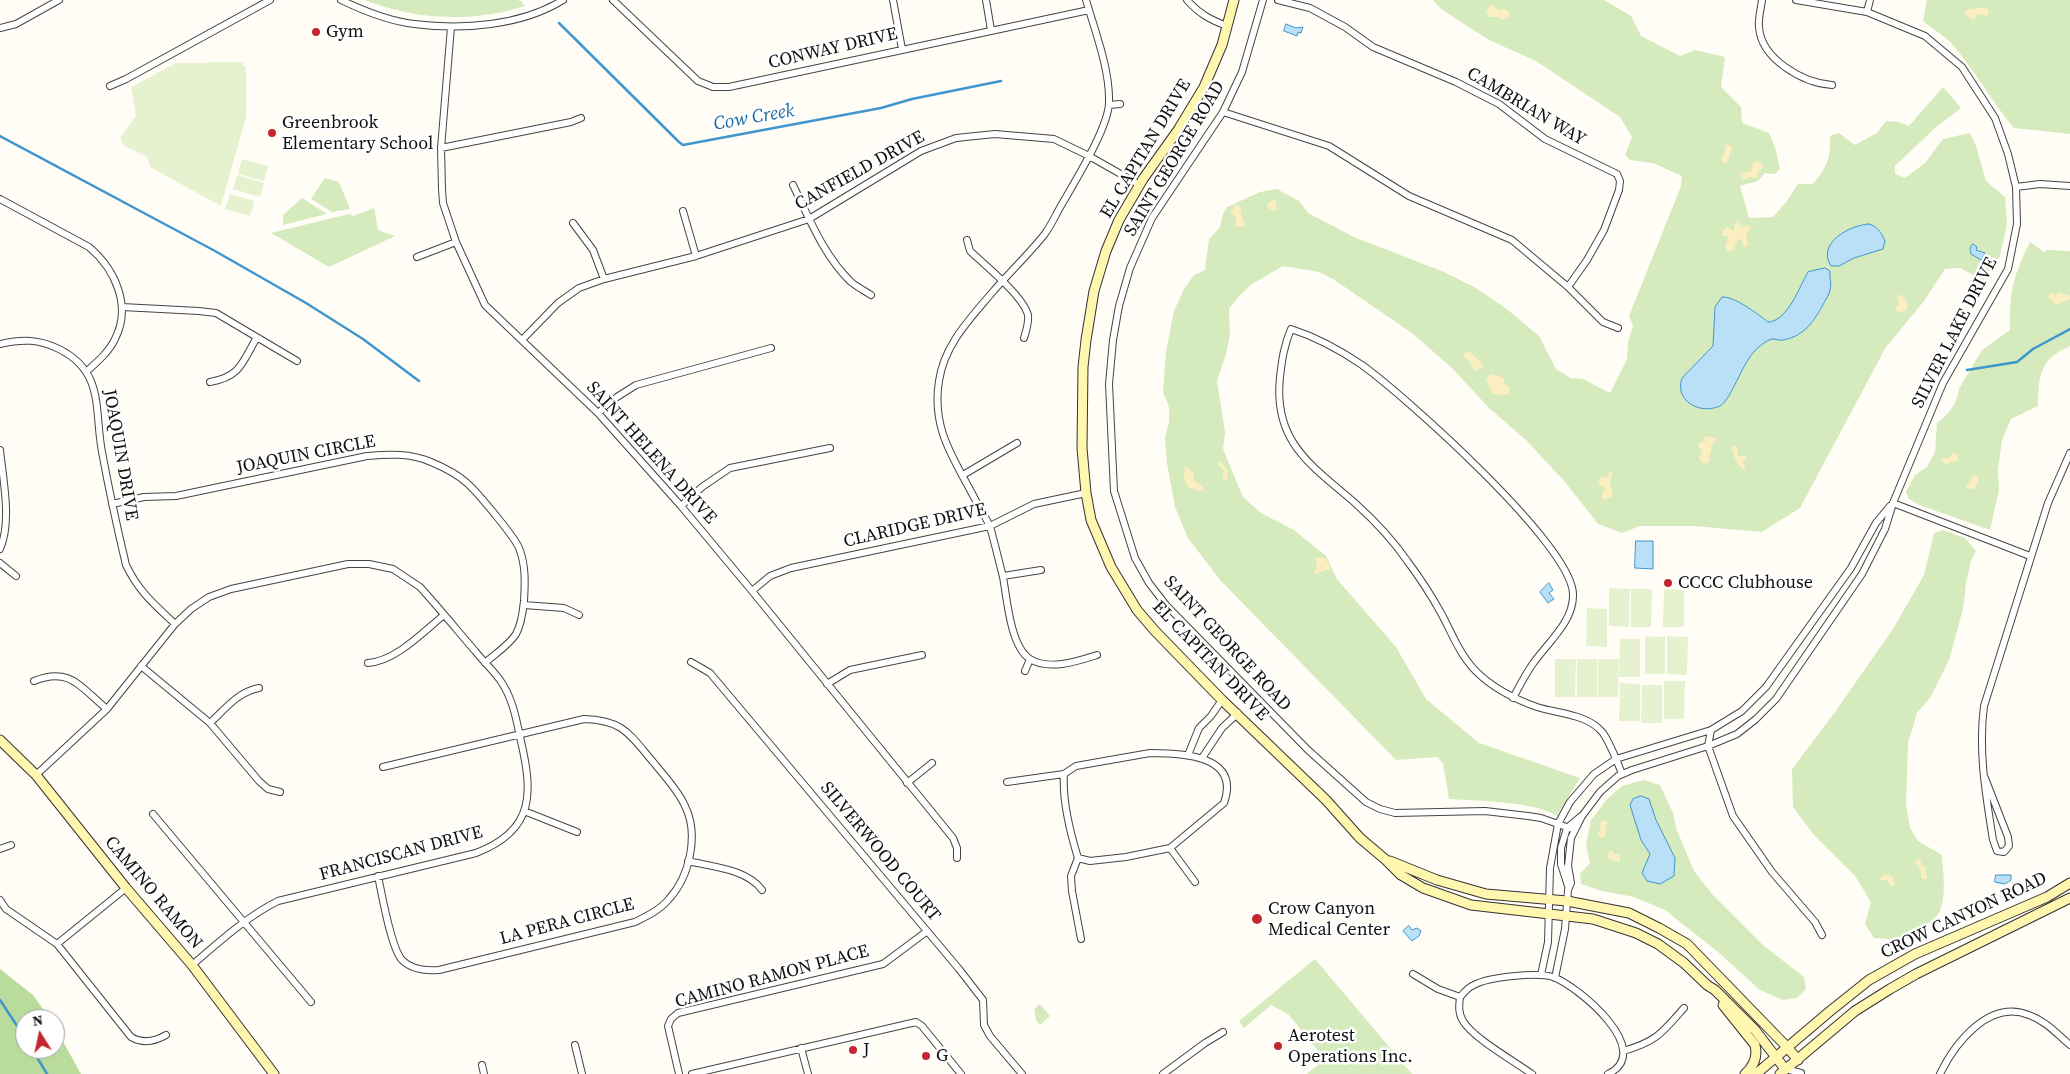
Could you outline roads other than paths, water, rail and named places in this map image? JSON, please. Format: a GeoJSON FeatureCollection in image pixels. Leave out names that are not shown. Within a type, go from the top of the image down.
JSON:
{"type":"FeatureCollection","features":[{"type":"Feature","properties":{"kind":"street"},"geometry":{"type":"LineString","coordinates":[[0,28],[16,24],[59,0]]}},
{"type":"Feature","properties":{"kind":"street"},"geometry":{"type":"LineString","coordinates":[[110,86],[270,0]]}},
{"type":"Feature","properties":{"kind":"street"},"geometry":{"type":"LineString","coordinates":[[341,0],[367,12],[412,24],[451,27],[510,21],[554,6],[563,0]]}},
{"type":"Feature","properties":{"kind":"street","name":"CONWAY DRIVE"},"geometry":{"type":"LineString","coordinates":[[614,0],[698,81],[713,87],[748,84],[902,49],[1089,10]]}},
{"type":"Feature","properties":{"kind":"street"},"geometry":{"type":"LineString","coordinates":[[892,0],[902,49]]}},
{"type":"Feature","properties":{"kind":"street"},"geometry":{"type":"LineString","coordinates":[[986,0],[991,30]]}},
{"type":"Feature","properties":{"kind":"street"},"geometry":{"type":"LineString","coordinates":[[1086,0],[1102,56],[1110,105],[1089,156],[1044,234],[960,330],[945,359],[939,380],[938,409],[943,436],[951,457],[963,475],[990,526],[1003,576],[1012,627],[1020,648],[1030,659],[1044,664],[1068,663],[1097,655]]}},
{"type":"Feature","properties":{"kind":"street"},"geometry":{"type":"LineString","coordinates":[[1187,0],[1197,11],[1211,20],[1228,26]]}},
{"type":"Feature","properties":{"kind":"street","name":"EL CAPITAN DRIVE"},"geometry":{"type":"LineString","coordinates":[[1234,0],[1228,26],[1214,63],[1191,110],[1140,185],[1119,220],[1106,251],[1094,291],[1086,340],[1082,418],[1086,492],[1091,520],[1111,567],[1123,588],[1155,631],[1222,700],[1238,713],[1326,800],[1360,838],[1386,860],[1401,876],[1423,888],[1471,905],[1593,919],[1636,933],[1658,944],[1684,962],[1755,1030],[1776,1057],[1783,1072]]}},
{"type":"Feature","properties":{"kind":"street","name":"SAINT GEORGE ROAD"},"geometry":{"type":"LineString","coordinates":[[1263,0],[1242,72],[1223,112],[1152,218],[1130,268],[1119,306],[1113,340],[1109,384],[1114,491],[1135,558],[1149,583],[1166,605],[1308,750],[1366,802],[1380,809],[1395,813],[1485,811],[1541,818],[1575,830]]}},
{"type":"Feature","properties":{"kind":"street","name":"CAMBRIAN WAY"},"geometry":{"type":"LineString","coordinates":[[1278,0],[1310,8],[1345,27],[1373,47],[1456,82],[1499,104],[1545,139],[1617,174],[1620,181],[1619,190],[1604,230],[1587,260],[1568,287]]}},
{"type":"Feature","properties":{"kind":"street"},"geometry":{"type":"LineString","coordinates":[[1762,0],[1759,26],[1762,40],[1768,53],[1782,65],[1818,84],[1832,85]]}},
{"type":"Feature","properties":{"kind":"street","name":"SILVER LAKE DRIVE"},"geometry":{"type":"LineString","coordinates":[[1555,978],[1566,916],[1568,890],[1571,883],[1568,866],[1571,838],[1582,816],[1600,792],[1622,774],[1708,746],[1737,734],[1776,700],[1862,574],[1885,529],[1893,503],[1943,383],[2008,269],[2017,224],[2016,187],[2008,154],[1995,118],[1962,68],[1925,36],[1867,12],[1796,0]]}},
{"type":"Feature","properties":{"kind":"street"},"geometry":{"type":"LineString","coordinates":[[1867,12],[1870,0]]}},
{"type":"Feature","properties":{"kind":"street","name":"SAINT HELENA DRIVE"},"geometry":{"type":"LineString","coordinates":[[451,27],[441,148],[440,175],[443,203],[456,242],[485,304],[598,413],[681,506],[953,838],[957,848],[957,858]]}},
{"type":"Feature","properties":{"kind":"street"},"geometry":{"type":"LineString","coordinates":[[1110,105],[1120,104]]}},
{"type":"Feature","properties":{"kind":"street"},"geometry":{"type":"LineString","coordinates":[[1223,112],[1329,146],[1409,196],[1512,240],[1568,287],[1603,322],[1618,328]]}},
{"type":"Feature","properties":{"kind":"street"},"geometry":{"type":"LineString","coordinates":[[441,148],[571,122],[580,118]]}},
{"type":"Feature","properties":{"kind":"street","name":"CANFIELD DRIVE"},"geometry":{"type":"LineString","coordinates":[[522,340],[558,302],[580,288],[604,279],[696,256],[809,219],[921,151],[956,138],[995,134],[1054,139],[1089,156],[1140,185]]}},
{"type":"Feature","properties":{"kind":"street"},"geometry":{"type":"LineString","coordinates":[[2016,187],[2040,184],[2070,186]]}},
{"type":"Feature","properties":{"kind":"street"},"geometry":{"type":"LineString","coordinates":[[793,185],[809,219],[830,255],[852,282],[871,295]]}},
{"type":"Feature","properties":{"kind":"street"},"geometry":{"type":"LineString","coordinates":[[0,199],[89,247],[101,257],[110,270],[118,287],[122,306],[120,325],[115,340],[104,356],[87,371]]}},
{"type":"Feature","properties":{"kind":"street"},"geometry":{"type":"LineString","coordinates":[[683,211],[696,256]]}},
{"type":"Feature","properties":{"kind":"street"},"geometry":{"type":"LineString","coordinates":[[573,223],[593,250],[604,279]]}},
{"type":"Feature","properties":{"kind":"street"},"geometry":{"type":"LineString","coordinates":[[967,240],[970,251],[1023,302],[1028,316],[1028,326],[1024,338]]}},
{"type":"Feature","properties":{"kind":"street"},"geometry":{"type":"LineString","coordinates":[[417,257],[456,242]]}},
{"type":"Feature","properties":{"kind":"street"},"geometry":{"type":"LineString","coordinates":[[122,306],[199,310],[216,313],[256,339],[297,361]]}},
{"type":"Feature","properties":{"kind":"street"},"geometry":{"type":"LineString","coordinates":[[1513,698],[1532,665],[1568,618],[1573,606],[1574,593],[1571,580],[1564,568],[1550,548],[1500,490],[1416,409],[1362,366],[1333,347],[1291,329],[1284,345],[1278,394],[1283,421],[1296,449],[1316,471],[1356,504],[1391,538],[1426,588],[1467,662],[1481,676],[1513,698],[1590,722],[1602,733],[1622,774]]}},
{"type":"Feature","properties":{"kind":"street"},"geometry":{"type":"LineString","coordinates":[[210,382],[223,380],[235,374],[256,339]]}},
{"type":"Feature","properties":{"kind":"street","name":"JOAQUIN DRIVE"},"geometry":{"type":"LineString","coordinates":[[0,344],[17,340],[35,340],[69,354],[87,371],[94,390],[98,410],[100,442],[126,565],[134,583],[175,624]]}},
{"type":"Feature","properties":{"kind":"street"},"geometry":{"type":"LineString","coordinates":[[598,413],[617,397],[636,385],[771,348]]}},
{"type":"Feature","properties":{"kind":"street"},"geometry":{"type":"LineString","coordinates":[[963,475],[1017,443]]}},
{"type":"Feature","properties":{"kind":"street"},"geometry":{"type":"LineString","coordinates":[[681,506],[702,487],[730,468],[830,448]]}},
{"type":"Feature","properties":{"kind":"street"},"geometry":{"type":"LineString","coordinates":[[0,450],[6,522],[0,549]]}},
{"type":"Feature","properties":{"kind":"street","name":"JOAQUIN CIRCLE"},"geometry":{"type":"LineString","coordinates":[[112,504],[144,497],[176,496],[367,456],[392,454],[412,456],[429,461],[450,471],[467,484],[519,547],[525,584],[524,605],[516,634],[485,663]]}},
{"type":"Feature","properties":{"kind":"street"},"geometry":{"type":"LineString","coordinates":[[1985,778],[2008,837],[2010,846],[2004,852],[1997,851],[1993,840],[1982,763],[1981,728],[1984,706],[2048,503],[2070,454]]}},
{"type":"Feature","properties":{"kind":"street","name":"CLARIDGE DRIVE"},"geometry":{"type":"LineString","coordinates":[[752,591],[770,576],[791,568],[990,526],[1034,504],[1086,492]]}},
{"type":"Feature","properties":{"kind":"street"},"geometry":{"type":"LineString","coordinates":[[1893,503],[2030,556]]}},
{"type":"Feature","properties":{"kind":"street","name":"SILVER LAKE DRIVE"},"geometry":{"type":"LineString","coordinates":[[1541,974],[1548,942],[1550,868],[1558,824],[1570,802],[1594,774],[1616,759],[1711,730],[1742,711],[1766,686],[1850,568],[1876,523],[1893,503]]}},
{"type":"Feature","properties":{"kind":"street"},"geometry":{"type":"LineString","coordinates":[[0,563],[16,576]]}},
{"type":"Feature","properties":{"kind":"street","name":"FRANCISCAN DRIVE"},"geometry":{"type":"LineString","coordinates":[[36,776],[107,709],[175,624],[191,609],[209,597],[231,589],[355,564],[369,564],[393,569],[420,587],[500,680],[512,702],[528,773],[529,792],[524,810],[515,827],[502,841],[476,853],[278,901],[263,908],[242,923],[192,965]]}},
{"type":"Feature","properties":{"kind":"street"},"geometry":{"type":"LineString","coordinates":[[1003,576],[1041,570]]}},
{"type":"Feature","properties":{"kind":"street"},"geometry":{"type":"LineString","coordinates":[[524,605],[564,608],[580,615]]}},
{"type":"Feature","properties":{"kind":"street"},"geometry":{"type":"LineString","coordinates":[[368,663],[390,658],[444,615]]}},
{"type":"Feature","properties":{"kind":"street"},"geometry":{"type":"LineString","coordinates":[[827,684],[850,670],[922,655]]}},
{"type":"Feature","properties":{"kind":"street"},"geometry":{"type":"LineString","coordinates":[[1025,671],[1030,659]]}},
{"type":"Feature","properties":{"kind":"street","name":"SILVERWOOD COURT"},"geometry":{"type":"LineString","coordinates":[[692,662],[710,673],[983,1000],[986,1030],[1022,1074]]}},
{"type":"Feature","properties":{"kind":"street"},"geometry":{"type":"LineString","coordinates":[[141,666],[210,723],[259,781],[268,789],[280,792]]}},
{"type":"Feature","properties":{"kind":"street"},"geometry":{"type":"LineString","coordinates":[[34,681],[46,676],[59,674],[72,680],[107,709]]}},
{"type":"Feature","properties":{"kind":"street"},"geometry":{"type":"LineString","coordinates":[[210,723],[239,695],[259,688]]}},
{"type":"Feature","properties":{"kind":"street"},"geometry":{"type":"LineString","coordinates":[[1188,755],[1199,728],[1211,716],[1222,700]]}},
{"type":"Feature","properties":{"kind":"street"},"geometry":{"type":"LineString","coordinates":[[1202,758],[1222,728],[1238,713]]}},
{"type":"Feature","properties":{"kind":"street","name":"LA PERA CIRCLE"},"geometry":{"type":"LineString","coordinates":[[378,876],[396,949],[402,960],[413,967],[426,971],[439,970],[635,922],[654,912],[669,899],[682,881],[691,845],[686,808],[676,790],[627,731],[615,724],[602,720],[584,719],[383,767]]}},
{"type":"Feature","properties":{"kind":"street"},"geometry":{"type":"LineString","coordinates":[[1711,730],[1708,746],[1733,816],[1772,872],[1816,922],[1822,935]]}},
{"type":"Feature","properties":{"kind":"street","name":"CAMINO RAMON"},"geometry":{"type":"LineString","coordinates":[[0,740],[36,776],[126,888],[192,965],[274,1074]]}},
{"type":"Feature","properties":{"kind":"street"},"geometry":{"type":"LineString","coordinates":[[1007,782],[1064,774],[1076,766],[1150,754],[1188,755],[1202,758],[1224,774],[1228,789],[1224,804],[1170,848],[1126,857],[1090,861],[1078,858]]}},
{"type":"Feature","properties":{"kind":"street"},"geometry":{"type":"LineString","coordinates":[[907,783],[932,763]]}},
{"type":"Feature","properties":{"kind":"street"},"geometry":{"type":"LineString","coordinates":[[1064,774],[1063,788],[1072,840],[1078,858],[1072,876],[1072,891],[1081,939]]}},
{"type":"Feature","properties":{"kind":"street"},"geometry":{"type":"LineString","coordinates":[[524,810],[578,832]]}},
{"type":"Feature","properties":{"kind":"street"},"geometry":{"type":"LineString","coordinates":[[152,814],[242,923],[311,1002]]}},
{"type":"Feature","properties":{"kind":"street"},"geometry":{"type":"LineString","coordinates":[[1566,828],[1582,816]]}},
{"type":"Feature","properties":{"kind":"street","name":"SILVER LAKE DRIVE"},"geometry":{"type":"LineString","coordinates":[[1566,828],[1560,848],[1560,858],[1568,890]]}},
{"type":"Feature","properties":{"kind":"street"},"geometry":{"type":"LineString","coordinates":[[0,849],[11,845]]}},
{"type":"Feature","properties":{"kind":"street"},"geometry":{"type":"LineString","coordinates":[[1170,848],[1195,882]]}},
{"type":"Feature","properties":{"kind":"street","name":"EL CAPITAN DRIVE"},"geometry":{"type":"LineString","coordinates":[[1386,860],[1437,880],[1486,894],[1567,901],[1629,913],[1660,928],[1687,944],[1798,1060]]}},
{"type":"Feature","properties":{"kind":"street"},"geometry":{"type":"LineString","coordinates":[[688,861],[745,875],[756,882],[762,890]]}},
{"type":"Feature","properties":{"kind":"street","name":"CROW CANYON ROAD"},"geometry":{"type":"LineString","coordinates":[[1756,1074],[1869,980],[1915,954],[2046,897],[2070,883]]}},
{"type":"Feature","properties":{"kind":"street"},"geometry":{"type":"LineString","coordinates":[[58,944],[126,888]]}},
{"type":"Feature","properties":{"kind":"street","name":"CROW CANYON ROAD"},"geometry":{"type":"LineString","coordinates":[[1783,1072],[1854,1011],[1890,989],[1916,974],[2070,898]]}},
{"type":"Feature","properties":{"kind":"street"},"geometry":{"type":"LineString","coordinates":[[0,900],[6,909],[58,944],[131,1037],[138,1041],[147,1042],[166,1035]]}},
{"type":"Feature","properties":{"kind":"street","name":"CAMINO RAMON PLACE"},"geometry":{"type":"LineString","coordinates":[[679,1074],[668,1026],[670,1019],[678,1013],[883,964],[926,932]]}},
{"type":"Feature","properties":{"kind":"street"},"geometry":{"type":"LineString","coordinates":[[1413,974],[1438,990],[1460,997]]}},
{"type":"Feature","properties":{"kind":"street"},"geometry":{"type":"LineString","coordinates":[[1532,1074],[1473,1032],[1462,1020],[1458,1009],[1460,997],[1472,985],[1488,979],[1541,974],[1555,978],[1588,1000],[1619,1034],[1624,1051],[1621,1062],[1608,1074]]}},
{"type":"Feature","properties":{"kind":"street"},"geometry":{"type":"LineString","coordinates":[[1707,985],[1709,990],[1743,1028],[1755,1045],[1755,1061],[1745,1074]]}},
{"type":"Feature","properties":{"kind":"street"},"geometry":{"type":"LineString","coordinates":[[1624,1051],[1644,1046],[1658,1037],[1684,1008]]}},
{"type":"Feature","properties":{"kind":"street"},"geometry":{"type":"LineString","coordinates":[[1940,1074],[1947,1059],[1963,1038],[1978,1024],[1994,1016],[2010,1012],[2028,1014],[2046,1024],[2070,1045]]}},
{"type":"Feature","properties":{"kind":"street"},"geometry":{"type":"LineString","coordinates":[[692,1074],[916,1022],[922,1026],[961,1074]]}},
{"type":"Feature","properties":{"kind":"street"},"geometry":{"type":"LineString","coordinates":[[1163,1074],[1223,1032]]}},
{"type":"Feature","properties":{"kind":"street"},"geometry":{"type":"LineString","coordinates":[[575,1045],[582,1074]]}},
{"type":"Feature","properties":{"kind":"street"},"geometry":{"type":"LineString","coordinates":[[801,1048],[808,1074]]}},
{"type":"Feature","properties":{"kind":"street"},"geometry":{"type":"LineString","coordinates":[[1783,1072],[1802,1073],[1798,1060]]}},
{"type":"Feature","properties":{"kind":"street"},"geometry":{"type":"LineString","coordinates":[[482,1065],[484,1074]]}},
{"type":"Feature","properties":{"kind":"water"},"geometry":{"type":"Polygon","coordinates":[[[1286,24],[1296,28],[1303,27],[1301,33],[1298,32],[1297,36],[1284,31],[1286,24]]]}},
{"type":"Feature","properties":{"kind":"water"},"geometry":{"type":"Polygon","coordinates":[[[1869,224],[1877,228],[1882,235],[1885,241],[1883,249],[1854,258],[1839,266],[1831,266],[1828,250],[1831,243],[1837,237],[1853,228],[1869,224]]]}},
{"type":"Feature","properties":{"kind":"water"},"geometry":{"type":"Polygon","coordinates":[[[1973,244],[1977,247],[1976,250],[1985,253],[1981,260],[1971,254],[1970,249],[1973,244]]]}},
{"type":"Feature","properties":{"kind":"water"},"geometry":{"type":"Polygon","coordinates":[[[1825,268],[1830,271],[1830,292],[1808,327],[1791,338],[1782,340],[1772,339],[1758,348],[1745,365],[1728,397],[1720,406],[1705,409],[1690,404],[1685,399],[1681,386],[1682,378],[1713,346],[1715,307],[1722,297],[1739,302],[1768,322],[1775,320],[1787,310],[1808,272],[1825,268]]]}},
{"type":"Feature","properties":{"kind":"water"},"geometry":{"type":"Polygon","coordinates":[[[1636,541],[1653,541],[1653,569],[1635,568],[1636,541]]]}},
{"type":"Feature","properties":{"kind":"water"},"geometry":{"type":"Polygon","coordinates":[[[1549,583],[1553,590],[1549,593],[1554,599],[1548,603],[1540,592],[1549,583]]]}},
{"type":"Feature","properties":{"kind":"water"},"geometry":{"type":"Polygon","coordinates":[[[1641,796],[1649,799],[1656,820],[1675,858],[1674,876],[1660,884],[1647,881],[1642,873],[1650,854],[1641,840],[1630,805],[1633,799],[1641,796]]]}},
{"type":"Feature","properties":{"kind":"water"},"geometry":{"type":"Polygon","coordinates":[[[1996,875],[2011,875],[2011,880],[2005,884],[1995,882],[1996,875]]]}},
{"type":"Feature","properties":{"kind":"water"},"geometry":{"type":"Polygon","coordinates":[[[1409,926],[1412,930],[1417,928],[1421,931],[1419,936],[1412,941],[1403,931],[1409,926]]]}},
{"type":"Feature","properties":{"kind":"waterway","name":"Cow Creek"},"geometry":{"type":"LineString","coordinates":[[559,23],[683,145],[881,108],[912,99],[1001,81]]}},
{"type":"Feature","properties":{"kind":"waterway"},"geometry":{"type":"LineString","coordinates":[[0,136],[215,251],[306,303],[363,339],[419,381]]}},
{"type":"Feature","properties":{"kind":"waterway"},"geometry":{"type":"LineString","coordinates":[[1967,370],[2017,362],[2033,349],[2070,329]]}},
{"type":"Feature","properties":{"kind":"waterway"},"geometry":{"type":"LineString","coordinates":[[0,1000],[15,1023]]}},
{"type":"Feature","properties":{"kind":"waterway"},"geometry":{"type":"LineString","coordinates":[[38,1059],[47,1074]]}},
{"type":"Feature","properties":{"kind":"place","name":"Gym"},"geometry":{"type":"Point","coordinates":[316,32]}},
{"type":"Feature","properties":{"kind":"place","name":"Greenbrook Elementary School"},"geometry":{"type":"Point","coordinates":[272,133]}},
{"type":"Feature","properties":{"kind":"place","name":"CCCC Clubhouse"},"geometry":{"type":"Point","coordinates":[1668,583]}},
{"type":"Feature","properties":{"kind":"place","name":"Crow Canyon Medical Center"},"geometry":{"type":"Point","coordinates":[1257,919]}},
{"type":"Feature","properties":{"kind":"place","name":"Aerotest Operations Inc."},"geometry":{"type":"Point","coordinates":[1278,1046]}},
{"type":"Feature","properties":{"kind":"place","name":"J"},"geometry":{"type":"Point","coordinates":[853,1050]}},
{"type":"Feature","properties":{"kind":"place","name":"G"},"geometry":{"type":"Point","coordinates":[926,1056]}}]}
